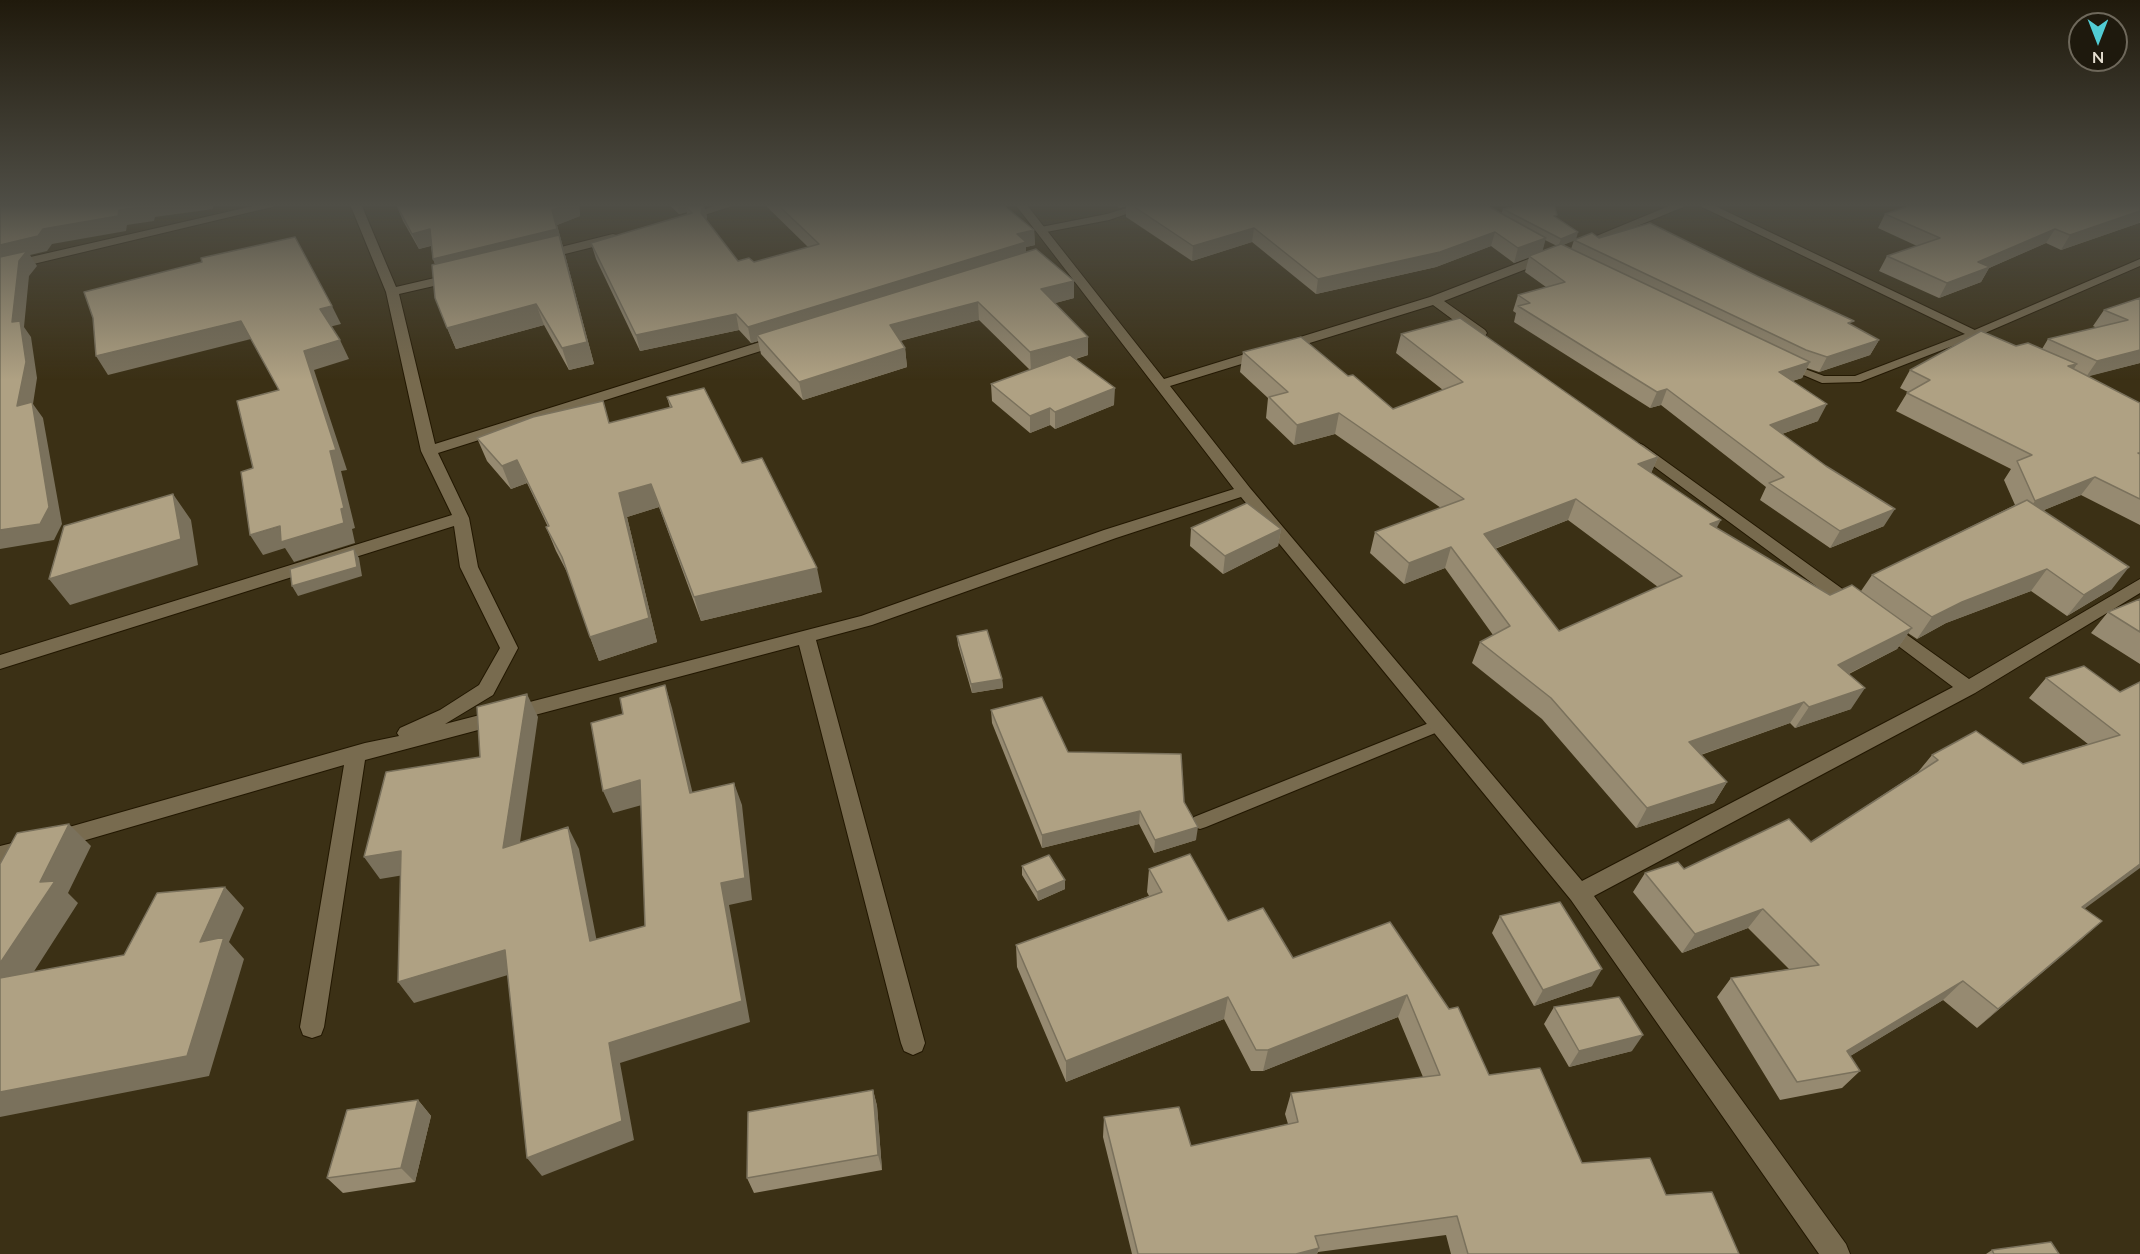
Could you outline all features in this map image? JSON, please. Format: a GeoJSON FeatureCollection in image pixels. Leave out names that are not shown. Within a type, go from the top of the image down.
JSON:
{"type":"FeatureCollection","features":[{"type":"Feature","properties":{"kind":"street"},"geometry":{"type":"LineString","coordinates":[[0,268],[24,263]]}},
{"type":"Feature","properties":{"kind":"street"},"geometry":{"type":"LineString","coordinates":[[356,755],[447,715],[486,690],[508,648],[469,567],[461,518],[429,452],[393,292],[380,263]]}},
{"type":"Feature","properties":{"kind":"street"},"geometry":{"type":"LineString","coordinates":[[1057,263],[1160,384],[1244,491],[1579,893],[1836,1254]]}},
{"type":"Feature","properties":{"kind":"street"},"geometry":{"type":"LineString","coordinates":[[1160,384],[1435,300],[1532,263]]}},
{"type":"Feature","properties":{"kind":"street"},"geometry":{"type":"LineString","coordinates":[[1824,263],[2006,348]]}},
{"type":"Feature","properties":{"kind":"street"},"geometry":{"type":"LineString","coordinates":[[393,292],[472,273]]}},
{"type":"Feature","properties":{"kind":"street"},"geometry":{"type":"LineString","coordinates":[[1435,300],[1493,343]]}},
{"type":"Feature","properties":{"kind":"street"},"geometry":{"type":"LineString","coordinates":[[429,452],[791,337]]}},
{"type":"Feature","properties":{"kind":"street"},"geometry":{"type":"LineString","coordinates":[[1629,441],[1968,688]]}},
{"type":"Feature","properties":{"kind":"street"},"geometry":{"type":"LineString","coordinates":[[0,869],[7,853],[356,755],[866,621],[1110,534],[1244,491]]}},
{"type":"Feature","properties":{"kind":"street"},"geometry":{"type":"LineString","coordinates":[[0,662],[461,518]]}},
{"type":"Feature","properties":{"kind":"street"},"geometry":{"type":"LineString","coordinates":[[1579,893],[1968,688],[2140,585]]}},
{"type":"Feature","properties":{"kind":"street"},"geometry":{"type":"LineString","coordinates":[[806,637],[913,1043]]}},
{"type":"Feature","properties":{"kind":"street"},"geometry":{"type":"LineString","coordinates":[[312,1027],[356,755]]}},
{"type":"Feature","properties":{"kind":"lane"},"geometry":{"type":"LineString","coordinates":[[1772,358],[1822,379],[1856,380],[1974,334],[2137,263]]}},
{"type":"Feature","properties":{"kind":"lane"},"geometry":{"type":"LineString","coordinates":[[1200,822],[1439,725]]}},
{"type":"Feature","properties":{"kind":"building"},"geometry":{"type":"Polygon","coordinates":[[[0,263],[19,263],[12,322],[20,321],[26,362],[17,406],[32,402],[49,507],[40,524],[0,530],[0,263]]]}},
{"type":"Feature","properties":{"kind":"building"},"geometry":{"type":"Polygon","coordinates":[[[200,263],[309,263],[332,306],[320,309],[340,340],[304,351],[336,450],[330,451],[344,508],[341,509],[344,523],[281,542],[280,526],[250,535],[241,472],[253,468],[237,401],[279,390],[241,321],[96,356],[93,318],[84,292],[200,263]]]}},
{"type":"Feature","properties":{"kind":"building"},"geometry":{"type":"Polygon","coordinates":[[[442,263],[566,263],[587,342],[562,348],[536,304],[447,328],[435,298],[432,265],[442,263]]]}},
{"type":"Feature","properties":{"kind":"building"},"geometry":{"type":"Polygon","coordinates":[[[601,263],[959,263],[748,327],[736,314],[636,335],[601,263]]]}},
{"type":"Feature","properties":{"kind":"building"},"geometry":{"type":"Polygon","coordinates":[[[992,263],[1052,263],[1074,281],[1041,289],[1088,337],[1030,352],[978,302],[890,325],[905,348],[799,382],[757,335],[992,263]]]}},
{"type":"Feature","properties":{"kind":"building"},"geometry":{"type":"Polygon","coordinates":[[[1297,263],[1392,263],[1318,279],[1297,263]]]}},
{"type":"Feature","properties":{"kind":"building"},"geometry":{"type":"Polygon","coordinates":[[[1538,263],[1600,263],[1810,362],[1779,372],[1827,404],[1770,425],[1826,466],[1895,509],[1840,531],[1769,483],[1784,477],[1667,389],[1657,392],[1518,306],[1530,303],[1518,295],[1565,282],[1538,263]]]}},
{"type":"Feature","properties":{"kind":"building"},"geometry":{"type":"Polygon","coordinates":[[[1621,263],[1730,263],[1854,321],[1848,323],[1879,340],[1827,357],[1806,350],[1621,263]]]}},
{"type":"Feature","properties":{"kind":"building"},"geometry":{"type":"Polygon","coordinates":[[[1901,263],[1979,263],[1990,267],[1947,283],[1901,263]]]}},
{"type":"Feature","properties":{"kind":"building"},"geometry":{"type":"Polygon","coordinates":[[[2140,298],[2140,350],[2097,361],[2048,339],[2128,320],[2104,310],[2140,298]]]}},
{"type":"Feature","properties":{"kind":"building"},"geometry":{"type":"Polygon","coordinates":[[[1460,318],[1658,457],[1638,464],[1721,520],[1710,524],[1830,595],[1852,585],[1912,628],[1838,665],[1865,688],[1809,707],[1804,702],[1689,742],[1727,782],[1647,808],[1551,698],[1480,642],[1510,626],[1451,547],[1409,563],[1375,532],[1464,499],[1339,413],[1297,425],[1269,397],[1288,392],[1243,352],[1301,337],[1348,376],[1353,375],[1393,409],[1463,382],[1401,334],[1460,318]],[[1576,499],[1484,534],[1559,631],[1682,576],[1576,499]]]}},
{"type":"Feature","properties":{"kind":"building"},"geometry":{"type":"Polygon","coordinates":[[[1981,331],[2016,346],[2028,343],[2077,364],[2068,366],[2140,403],[2140,453],[2138,453],[2140,454],[2140,499],[2095,477],[2035,501],[2017,461],[2032,455],[1907,393],[1930,380],[1910,370],[1981,331]]]}},
{"type":"Feature","properties":{"kind":"building"},"geometry":{"type":"Polygon","coordinates":[[[1070,355],[1115,388],[1055,412],[1050,408],[1030,416],[991,384],[1070,355]]]}},
{"type":"Feature","properties":{"kind":"building"},"geometry":{"type":"Polygon","coordinates":[[[704,388],[742,463],[762,458],[817,568],[694,597],[651,484],[619,493],[649,618],[590,637],[562,557],[546,527],[549,526],[517,460],[502,466],[477,438],[533,417],[603,401],[609,423],[672,407],[667,397],[704,388]]]}},
{"type":"Feature","properties":{"kind":"building"},"geometry":{"type":"Polygon","coordinates":[[[173,494],[181,539],[49,579],[64,526],[173,494]]]}},
{"type":"Feature","properties":{"kind":"building"},"geometry":{"type":"Polygon","coordinates":[[[2027,500],[2129,567],[2084,595],[2047,569],[1962,602],[1932,617],[1872,575],[2027,500]]]}},
{"type":"Feature","properties":{"kind":"building"},"geometry":{"type":"Polygon","coordinates":[[[1247,503],[1281,529],[1225,556],[1191,528],[1247,503]]]}},
{"type":"Feature","properties":{"kind":"building"},"geometry":{"type":"Polygon","coordinates":[[[354,549],[357,567],[292,586],[290,569],[354,549]]]}},
{"type":"Feature","properties":{"kind":"building"},"geometry":{"type":"Polygon","coordinates":[[[2140,599],[2140,632],[2108,612],[2140,599]]]}},
{"type":"Feature","properties":{"kind":"building"},"geometry":{"type":"Polygon","coordinates":[[[987,630],[1002,679],[971,684],[957,636],[987,630]]]}},
{"type":"Feature","properties":{"kind":"building"},"geometry":{"type":"Polygon","coordinates":[[[2084,666],[2120,692],[2140,682],[2140,864],[2082,907],[2102,921],[1998,1009],[1963,981],[1847,1051],[1860,1071],[1797,1082],[1731,978],[1819,965],[1763,909],[1695,934],[1645,873],[1678,862],[1684,869],[1789,819],[1811,842],[1938,760],[1932,755],[1976,731],[2023,764],[2120,735],[2046,678],[2084,666]]]}},
{"type":"Feature","properties":{"kind":"building"},"geometry":{"type":"Polygon","coordinates":[[[665,685],[690,793],[734,783],[745,878],[721,883],[742,1001],[609,1043],[622,1121],[527,1158],[505,950],[398,982],[401,851],[364,857],[386,772],[480,757],[477,707],[527,694],[503,848],[568,827],[590,941],[645,926],[640,780],[603,791],[591,723],[623,714],[620,698],[665,685]]]}},
{"type":"Feature","properties":{"kind":"building"},"geometry":{"type":"Polygon","coordinates":[[[1042,697],[1068,752],[1181,754],[1184,802],[1198,827],[1155,840],[1140,811],[1042,835],[991,710],[1042,697]]]}},
{"type":"Feature","properties":{"kind":"building"},"geometry":{"type":"Polygon","coordinates":[[[69,824],[40,882],[55,881],[0,963],[0,864],[17,833],[69,824]]]}},
{"type":"Feature","properties":{"kind":"building"},"geometry":{"type":"Polygon","coordinates":[[[1190,854],[1228,921],[1263,908],[1293,958],[1390,922],[1449,1009],[1458,1007],[1489,1075],[1540,1068],[1582,1163],[1650,1158],[1666,1195],[1712,1192],[1739,1254],[1468,1254],[1457,1216],[1315,1236],[1319,1248],[1296,1254],[1138,1254],[1104,1117],[1179,1107],[1191,1146],[1298,1122],[1291,1093],[1440,1075],[1407,995],[1268,1050],[1256,1050],[1228,997],[1066,1061],[1016,945],[1162,892],[1149,869],[1190,854]]]}},
{"type":"Feature","properties":{"kind":"building"},"geometry":{"type":"Polygon","coordinates":[[[1049,855],[1065,880],[1037,892],[1022,866],[1049,855]]]}},
{"type":"Feature","properties":{"kind":"building"},"geometry":{"type":"Polygon","coordinates":[[[225,887],[200,942],[224,937],[187,1056],[0,1092],[0,978],[124,955],[157,893],[225,887]]]}},
{"type":"Feature","properties":{"kind":"building"},"geometry":{"type":"Polygon","coordinates":[[[1560,902],[1602,969],[1543,990],[1500,916],[1560,902]]]}},
{"type":"Feature","properties":{"kind":"building"},"geometry":{"type":"Polygon","coordinates":[[[1619,997],[1643,1035],[1579,1051],[1554,1007],[1619,997]]]}},
{"type":"Feature","properties":{"kind":"building"},"geometry":{"type":"Polygon","coordinates":[[[873,1090],[878,1155],[747,1178],[748,1112],[873,1090]]]}},
{"type":"Feature","properties":{"kind":"building"},"geometry":{"type":"Polygon","coordinates":[[[418,1100],[401,1168],[327,1178],[347,1110],[418,1100]]]}},
{"type":"Feature","properties":{"kind":"building"},"geometry":{"type":"Polygon","coordinates":[[[2051,1242],[2059,1254],[1994,1254],[1992,1250],[2051,1242]]]}}]}
